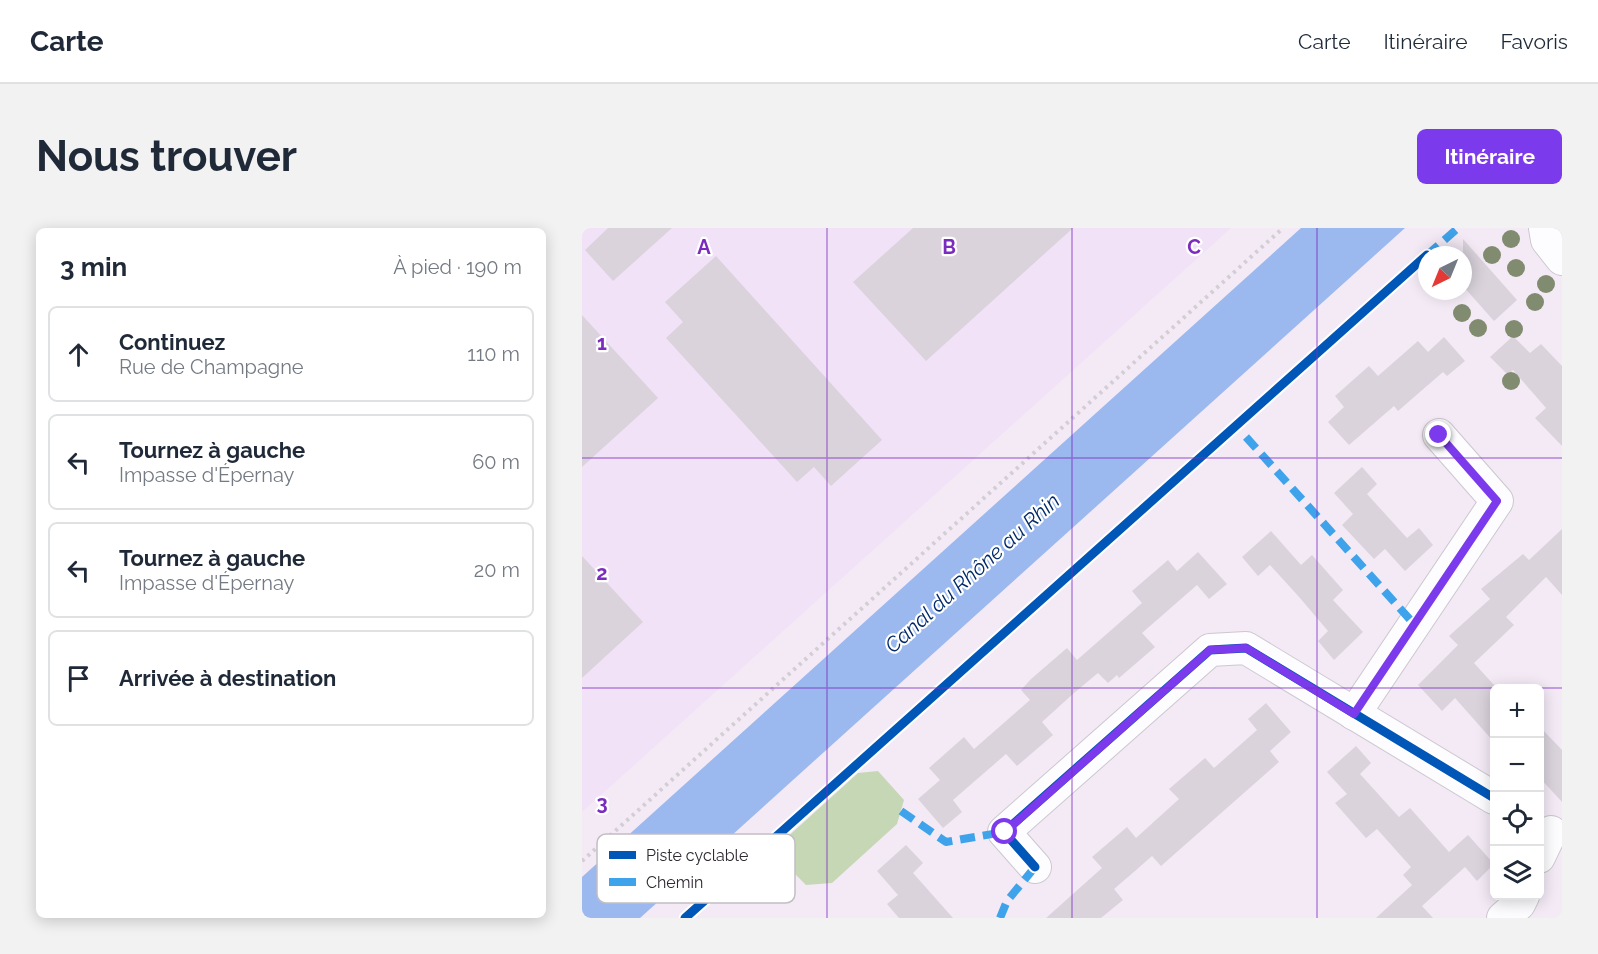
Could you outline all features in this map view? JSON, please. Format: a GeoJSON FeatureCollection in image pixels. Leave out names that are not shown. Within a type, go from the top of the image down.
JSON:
{"type":"FeatureCollection","features":[{"type":"Feature","properties":{"kind":"street"},"geometry":{"type":"LineString","coordinates":[[1545,228],[1547,240],[1562,259]]}},
{"type":"Feature","properties":{"kind":"street"},"geometry":{"type":"LineString","coordinates":[[1354,714],[1497,501],[1439,435]]}},
{"type":"Feature","properties":{"kind":"street"},"geometry":{"type":"LineString","coordinates":[[1035,867],[1005,832],[1210,650],[1246,648],[1490,796]]}},
{"type":"Feature","properties":{"kind":"street"},"geometry":{"type":"LineString","coordinates":[[1503,918],[1520,900]]}},
{"type":"Feature","properties":{"kind":"path"},"geometry":{"type":"LineString","coordinates":[[612,834],[1283,228]]}},
{"type":"Feature","properties":{"kind":"path"},"geometry":{"type":"LineString","coordinates":[[582,861],[597,847]]}},
{"type":"Feature","properties":{"kind":"shaded area"},"geometry":{"type":"Polygon","coordinates":[[[582,228],[1231,228],[582,812],[582,228]]]}},
{"type":"Feature","properties":{"kind":"green space"},"geometry":{"type":"Polygon","coordinates":[[[878,771],[904,800],[897,824],[832,883],[806,885],[795,874],[795,834],[791,834],[858,773],[878,771]]]}},
{"type":"Feature","properties":{"kind":"water","name":"Canal du Rhône au Rhin"},"geometry":{"type":"Polygon","coordinates":[[[1301,228],[1405,228],[733,834],[630,834],[1301,228]]]}},
{"type":"Feature","properties":{"kind":"water"},"geometry":{"type":"Polygon","coordinates":[[[597,863],[597,903],[657,903],[640,918],[582,918],[582,877],[597,863]]]}},
{"type":"Feature","properties":{"kind":"building"},"geometry":{"type":"Polygon","coordinates":[[[608,228],[672,228],[613,281],[585,250],[608,228]]]}},
{"type":"Feature","properties":{"kind":"building"},"geometry":{"type":"Polygon","coordinates":[[[913,228],[1073,228],[926,361],[853,282],[913,228]]]}},
{"type":"Feature","properties":{"kind":"building"},"geometry":{"type":"Polygon","coordinates":[[[1472,249],[1517,300],[1494,321],[1472,296],[1472,249]]]}},
{"type":"Feature","properties":{"kind":"building"},"geometry":{"type":"Polygon","coordinates":[[[716,256],[882,440],[831,486],[814,467],[797,482],[666,338],[683,322],[665,302],[716,256]]]}},
{"type":"Feature","properties":{"kind":"building"},"geometry":{"type":"Polygon","coordinates":[[[582,315],[658,398],[582,467],[582,315]]]}},
{"type":"Feature","properties":{"kind":"building"},"geometry":{"type":"Polygon","coordinates":[[[1513,336],[1530,353],[1541,344],[1562,366],[1562,446],[1535,418],[1546,408],[1513,370],[1508,375],[1490,357],[1513,336]]]}},
{"type":"Feature","properties":{"kind":"building"},"geometry":{"type":"Polygon","coordinates":[[[1444,337],[1465,361],[1447,376],[1443,372],[1398,411],[1394,406],[1349,445],[1328,422],[1344,407],[1335,396],[1369,366],[1378,376],[1418,341],[1428,352],[1444,337]]]}},
{"type":"Feature","properties":{"kind":"building"},"geometry":{"type":"Polygon","coordinates":[[[1362,467],[1377,484],[1367,494],[1407,538],[1419,528],[1433,545],[1405,571],[1385,549],[1374,559],[1342,525],[1353,514],[1334,493],[1362,467]]]}},
{"type":"Feature","properties":{"kind":"building"},"geometry":{"type":"Polygon","coordinates":[[[1562,529],[1562,595],[1546,577],[1506,617],[1514,625],[1474,663],[1493,684],[1490,684],[1490,737],[1455,698],[1442,711],[1418,685],[1458,645],[1449,636],[1490,599],[1481,589],[1523,554],[1529,560],[1562,529]]]}},
{"type":"Feature","properties":{"kind":"building"},"geometry":{"type":"Polygon","coordinates":[[[1271,531],[1301,565],[1312,555],[1343,590],[1333,600],[1363,632],[1334,660],[1318,641],[1328,631],[1300,598],[1270,565],[1258,576],[1242,557],[1271,531]]]}},
{"type":"Feature","properties":{"kind":"building"},"geometry":{"type":"Polygon","coordinates":[[[1198,552],[1227,584],[1209,599],[1197,585],[1142,633],[1155,647],[1119,678],[1117,675],[1108,683],[1098,673],[1074,693],[1042,722],[1053,735],[1017,766],[1006,754],[953,800],[962,812],[943,828],[918,799],[940,780],[929,768],[964,737],[974,749],[1030,700],[1021,690],[1031,679],[1067,648],[1077,660],[1142,603],[1132,591],[1168,560],[1177,571],[1198,552]]]}},
{"type":"Feature","properties":{"kind":"building"},"geometry":{"type":"Polygon","coordinates":[[[582,556],[643,622],[582,678],[582,556]]]}},
{"type":"Feature","properties":{"kind":"building"},"geometry":{"type":"Polygon","coordinates":[[[1266,703],[1291,732],[1270,751],[1279,762],[1161,866],[1152,856],[1114,889],[1123,900],[1101,918],[1046,918],[1102,868],[1092,857],[1127,827],[1136,838],[1179,799],[1169,789],[1205,758],[1214,768],[1257,730],[1248,719],[1266,703]]]}},
{"type":"Feature","properties":{"kind":"building"},"geometry":{"type":"Polygon","coordinates":[[[1544,731],[1562,750],[1562,802],[1544,782],[1544,731]]]}},
{"type":"Feature","properties":{"kind":"building"},"geometry":{"type":"Polygon","coordinates":[[[1356,746],[1371,763],[1360,774],[1399,817],[1410,808],[1449,852],[1468,835],[1490,860],[1490,868],[1477,881],[1465,867],[1422,906],[1433,918],[1376,918],[1412,885],[1403,875],[1411,867],[1377,829],[1366,838],[1335,803],[1347,794],[1327,772],[1356,746]]]}},
{"type":"Feature","properties":{"kind":"building"},"geometry":{"type":"Polygon","coordinates":[[[906,845],[923,863],[913,873],[953,918],[899,918],[887,904],[898,895],[877,871],[906,845]]]}},
{"type":"Feature","properties":{"kind":"marked path"},"geometry":{"type":"LineString","coordinates":[[1437,246],[1458,228]]}},
{"type":"Feature","properties":{"kind":"marked path"},"geometry":{"type":"LineString","coordinates":[[1246,437],[1414,624]]}},
{"type":"Feature","properties":{"kind":"marked path"},"geometry":{"type":"LineString","coordinates":[[901,811],[946,842],[1004,832]]}},
{"type":"Feature","properties":{"kind":"marked path"},"geometry":{"type":"LineString","coordinates":[[1000,918],[1007,901],[1035,867]]}},
{"type":"Feature","properties":{"kind":"cycle path"},"geometry":{"type":"LineString","coordinates":[[779,834],[1418,263]]}},
{"type":"Feature","properties":{"kind":"cycle path"},"geometry":{"type":"LineString","coordinates":[[1035,867],[1004,832],[1210,650],[1246,648],[1490,796]]}},
{"type":"Feature","properties":{"kind":"cycle path"},"geometry":{"type":"LineString","coordinates":[[685,918],[702,903]]}},
{"type":"Feature","properties":{"kind":"route"},"geometry":{"type":"LineString","coordinates":[[1005,832],[1210,650],[1246,648],[1354,714],[1497,501],[1439,435]]}}]}
